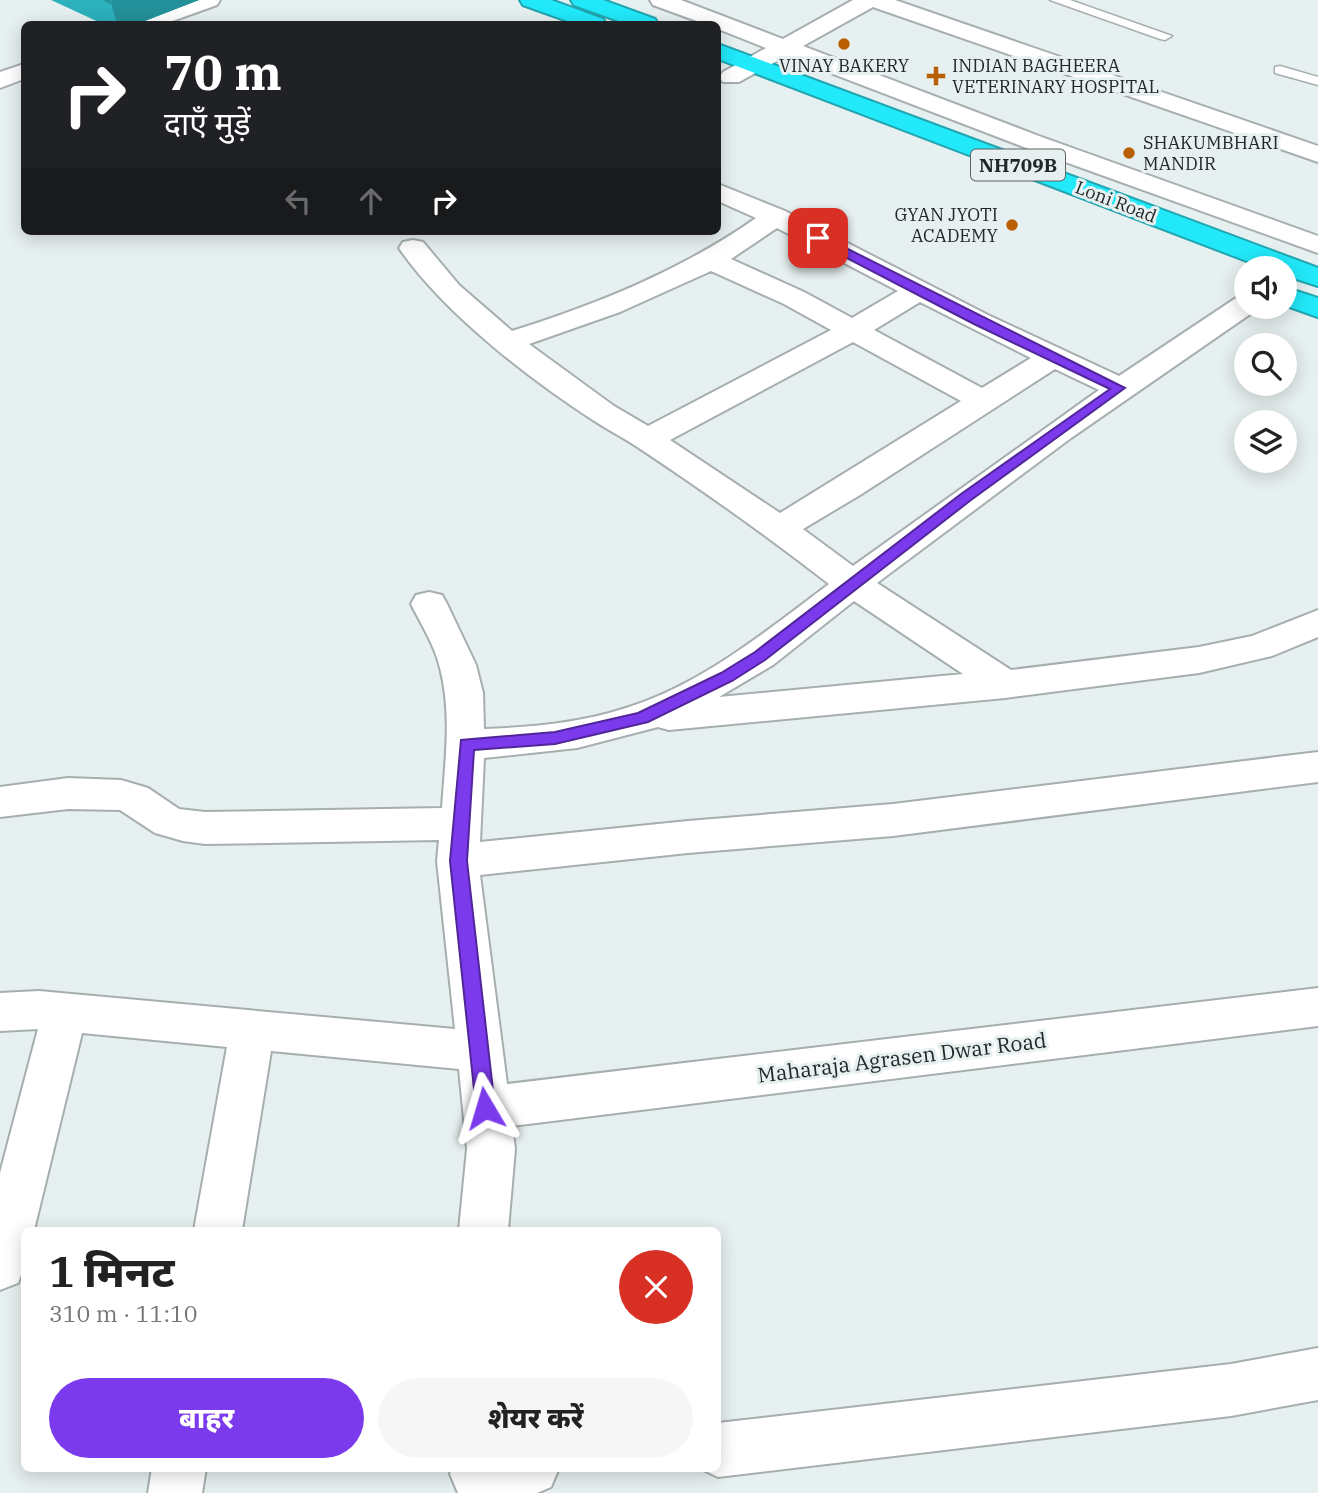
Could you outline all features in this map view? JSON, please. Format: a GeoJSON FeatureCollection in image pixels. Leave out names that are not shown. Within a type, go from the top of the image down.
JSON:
{"type":"FeatureCollection","features":[{"type":"Feature","properties":{"kind":"highway"},"geometry":{"type":"LineString","coordinates":[[531,0],[587,21]]}},
{"type":"Feature","properties":{"kind":"highway"},"geometry":{"type":"LineString","coordinates":[[582,0],[639,21]]}},
{"type":"Feature","properties":{"kind":"highway","name":"Loni Road"},"geometry":{"type":"LineString","coordinates":[[721,55],[734,71],[1156,243]]}},
{"type":"Feature","properties":{"kind":"highway","name":"Loni Road"},"geometry":{"type":"LineString","coordinates":[[734,71],[1234,258]]}},
{"type":"Feature","properties":{"kind":"highway","name":"Loni Road"},"geometry":{"type":"LineString","coordinates":[[1297,278],[1318,278]]}},
{"type":"Feature","properties":{"kind":"highway","name":"Loni Road"},"geometry":{"type":"LineString","coordinates":[[1297,288],[1318,307]]}},
{"type":"Feature","properties":{"kind":"street"},"geometry":{"type":"LineString","coordinates":[[153,21],[209,0]]}},
{"type":"Feature","properties":{"kind":"street"},"geometry":{"type":"LineString","coordinates":[[661,0],[716,21]]}},
{"type":"Feature","properties":{"kind":"street"},"geometry":{"type":"LineString","coordinates":[[734,71],[872,0],[1318,154]]}},
{"type":"Feature","properties":{"kind":"street"},"geometry":{"type":"LineString","coordinates":[[721,23],[1030,141],[1318,245]]}},
{"type":"Feature","properties":{"kind":"street"},"geometry":{"type":"LineString","coordinates":[[0,81],[21,72]]}},
{"type":"Feature","properties":{"kind":"street"},"geometry":{"type":"LineString","coordinates":[[721,193],[776,217],[1119,388]]}},
{"type":"Feature","properties":{"kind":"street"},"geometry":{"type":"LineString","coordinates":[[507,342],[579,320],[710,260],[776,217]]}},
{"type":"Feature","properties":{"kind":"street"},"geometry":{"type":"LineString","coordinates":[[413,248],[449,291],[507,342],[603,413],[647,439],[779,528],[852,583],[1005,684]]}},
{"type":"Feature","properties":{"kind":"street"},"geometry":{"type":"LineString","coordinates":[[710,260],[794,298],[981,400]]}},
{"type":"Feature","properties":{"kind":"street"},"geometry":{"type":"LineString","coordinates":[[647,439],[853,332],[922,290]]}},
{"type":"Feature","properties":{"kind":"street"},"geometry":{"type":"LineString","coordinates":[[642,718],[726,677],[760,656],[966,497],[1119,388],[1234,312]]}},
{"type":"Feature","properties":{"kind":"street"},"geometry":{"type":"LineString","coordinates":[[779,528],[842,494],[981,400],[1053,357]]}},
{"type":"Feature","properties":{"kind":"street"},"geometry":{"type":"LineString","coordinates":[[1318,598],[1318,604]]}},
{"type":"Feature","properties":{"kind":"street"},"geometry":{"type":"LineString","coordinates":[[429,604],[458,665],[464,693],[466,745],[459,842],[478,1052],[491,1149],[484,1227]]}},
{"type":"Feature","properties":{"kind":"street"},"geometry":{"type":"LineString","coordinates":[[466,745],[555,738],[642,718],[1005,684],[1199,660],[1259,647],[1302,627],[1318,623]]}},
{"type":"Feature","properties":{"kind":"street"},"geometry":{"type":"LineString","coordinates":[[0,802],[77,794],[114,794],[134,799],[158,817],[182,827],[459,842],[688,837],[893,820],[1318,767]]}},
{"type":"Feature","properties":{"kind":"street","name":"Maharaja Agrasen Dwar Road"},"geometry":{"type":"LineString","coordinates":[[485,1108],[1318,1007]]}},
{"type":"Feature","properties":{"kind":"street"},"geometry":{"type":"LineString","coordinates":[[0,1012],[39,1010],[478,1052]]}},
{"type":"Feature","properties":{"kind":"street"},"geometry":{"type":"LineString","coordinates":[[2,1251],[65,1013]]}},
{"type":"Feature","properties":{"kind":"street"},"geometry":{"type":"LineString","coordinates":[[219,1227],[252,1031]]}},
{"type":"Feature","properties":{"kind":"street"},"geometry":{"type":"LineString","coordinates":[[721,1450],[1231,1390],[1318,1374]]}},
{"type":"Feature","properties":{"kind":"street"},"geometry":{"type":"LineString","coordinates":[[175,1493],[178,1472]]}},
{"type":"Feature","properties":{"kind":"street"},"geometry":{"type":"LineString","coordinates":[[477,1478],[511,1472]]}},
{"type":"Feature","properties":{"kind":"lane"},"geometry":{"type":"LineString","coordinates":[[1057,0],[1165,36]]}},
{"type":"Feature","properties":{"kind":"lane"},"geometry":{"type":"LineString","coordinates":[[1280,69],[1318,81]]}},
{"type":"Feature","properties":{"kind":"place","name":"VINAY BAKERY"},"geometry":{"type":"Point","coordinates":[844,44]}},
{"type":"Feature","properties":{"kind":"place","name":"INDIAN BAGHEERA VETERINARY HOSPITAL"},"geometry":{"type":"Point","coordinates":[936,76]}},
{"type":"Feature","properties":{"kind":"place","name":"SHAKUMBHARI MANDIR"},"geometry":{"type":"Point","coordinates":[1129,153]}},
{"type":"Feature","properties":{"kind":"place","name":"GYAN JYOTI ACADEMY"},"geometry":{"type":"Point","coordinates":[1012,225]}},
{"type":"Feature","properties":{"kind":"route"},"geometry":{"type":"LineString","coordinates":[[485,1108],[458,861],[466,745],[555,738],[642,718],[726,677],[760,656],[966,497],[1119,388],[978,321],[818,238]]}}]}
